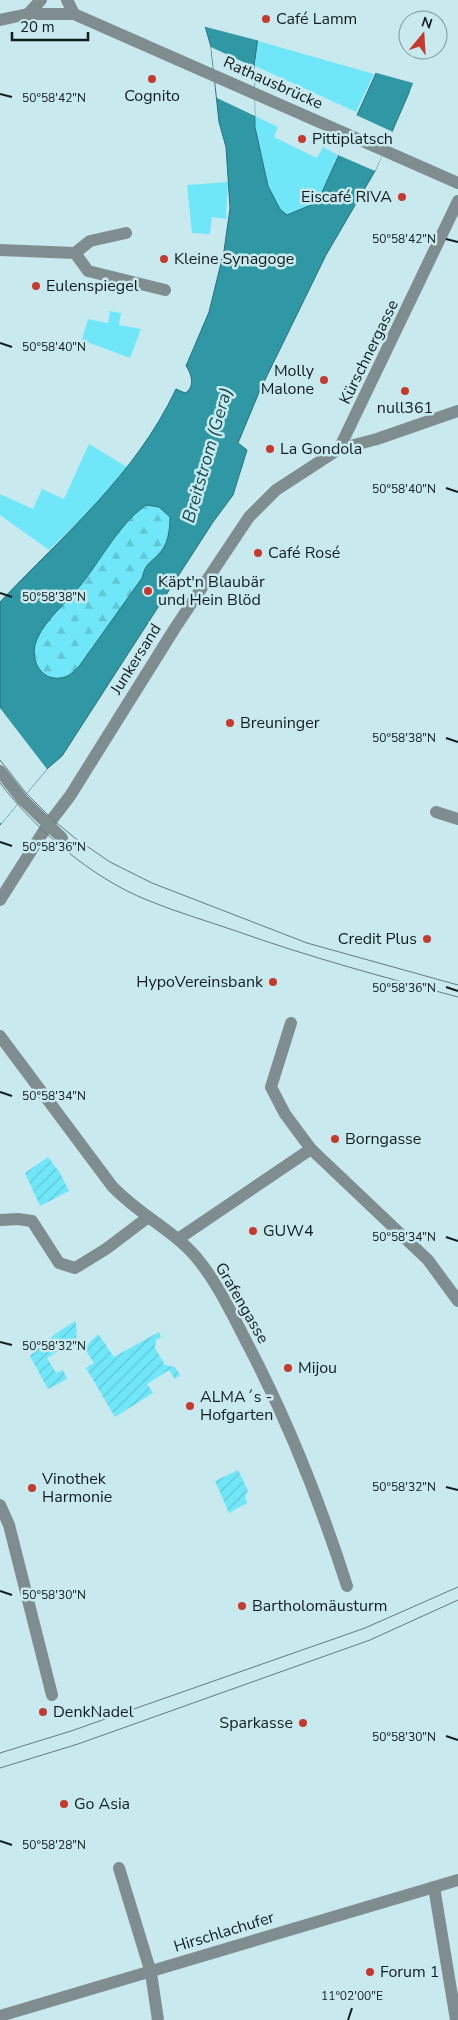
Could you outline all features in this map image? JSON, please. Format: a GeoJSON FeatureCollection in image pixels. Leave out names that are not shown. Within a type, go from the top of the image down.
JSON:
{"type":"FeatureCollection","features":[{"type":"Feature","properties":{"kind":"street"},"geometry":{"type":"LineString","coordinates":[[24,0],[28,14]]}},
{"type":"Feature","properties":{"kind":"street"},"geometry":{"type":"LineString","coordinates":[[28,14],[41,0]]}},
{"type":"Feature","properties":{"kind":"street"},"geometry":{"type":"LineString","coordinates":[[0,20],[28,14],[74,14],[67,0]]}},
{"type":"Feature","properties":{"kind":"street","name":"Rathausbrücke"},"geometry":{"type":"LineString","coordinates":[[74,14],[458,183]]}},
{"type":"Feature","properties":{"kind":"street","name":"Kürschnergasse"},"geometry":{"type":"LineString","coordinates":[[339,449],[458,201]]}},
{"type":"Feature","properties":{"kind":"street"},"geometry":{"type":"LineString","coordinates":[[75,253],[89,237],[126,233]]}},
{"type":"Feature","properties":{"kind":"street"},"geometry":{"type":"LineString","coordinates":[[0,250],[75,253]]}},
{"type":"Feature","properties":{"kind":"street"},"geometry":{"type":"LineString","coordinates":[[75,253],[88,271],[165,290]]}},
{"type":"Feature","properties":{"kind":"street"},"geometry":{"type":"LineString","coordinates":[[339,449],[377,439],[458,411]]}},
{"type":"Feature","properties":{"kind":"street","name":"Junkersand"},"geometry":{"type":"LineString","coordinates":[[0,900],[47,826],[70,796],[175,628],[244,524],[276,490],[339,449]]}},
{"type":"Feature","properties":{"kind":"street"},"geometry":{"type":"LineString","coordinates":[[0,771],[47,826],[62,838]]}},
{"type":"Feature","properties":{"kind":"street"},"geometry":{"type":"LineString","coordinates":[[436,812],[458,819]]}},
{"type":"Feature","properties":{"kind":"street"},"geometry":{"type":"LineString","coordinates":[[291,1023],[271,1087],[285,1114],[311,1150],[428,1260],[458,1302]]}},
{"type":"Feature","properties":{"kind":"street","name":"Grafengasse"},"geometry":{"type":"LineString","coordinates":[[0,1036],[112,1186],[147,1218],[178,1239],[214,1282],[263,1373],[301,1462],[347,1586]]}},
{"type":"Feature","properties":{"kind":"street"},"geometry":{"type":"LineString","coordinates":[[178,1239],[311,1150]]}},
{"type":"Feature","properties":{"kind":"street"},"geometry":{"type":"LineString","coordinates":[[0,1220],[18,1219],[32,1222],[59,1263],[74,1268],[106,1249],[147,1218]]}},
{"type":"Feature","properties":{"kind":"street"},"geometry":{"type":"LineString","coordinates":[[0,1505],[9,1525],[52,1695]]}},
{"type":"Feature","properties":{"kind":"street"},"geometry":{"type":"LineString","coordinates":[[119,1868],[150,1973],[158,2020]]}},
{"type":"Feature","properties":{"kind":"street","name":"Hirschlachufer"},"geometry":{"type":"LineString","coordinates":[[0,2016],[458,1880]]}},
{"type":"Feature","properties":{"kind":"street"},"geometry":{"type":"LineString","coordinates":[[434,1887],[456,2020]]}},
{"type":"Feature","properties":{"kind":"green space"},"geometry":{"type":"Polygon","coordinates":[[[258,41],[374,74],[356,112],[255,66],[258,41]]]}},
{"type":"Feature","properties":{"kind":"green space"},"geometry":{"type":"Polygon","coordinates":[[[255,116],[278,127],[274,137],[317,158],[323,147],[338,155],[321,192],[308,206],[299,211],[287,215],[280,207],[267,184],[259,155],[255,116]]]}},
{"type":"Feature","properties":{"kind":"green space"},"geometry":{"type":"Polygon","coordinates":[[[228,182],[226,219],[212,217],[210,234],[192,233],[187,185],[228,182]]]}},
{"type":"Feature","properties":{"kind":"green space"},"geometry":{"type":"Polygon","coordinates":[[[110,311],[121,313],[119,325],[141,329],[130,358],[82,340],[88,319],[108,323],[110,311]]]}},
{"type":"Feature","properties":{"kind":"green space"},"geometry":{"type":"Polygon","coordinates":[[[89,444],[127,467],[107,493],[49,550],[0,515],[0,494],[33,509],[42,489],[64,499],[89,444]]]}},
{"type":"Feature","properties":{"kind":"green space"},"geometry":{"type":"Polygon","coordinates":[[[146,505],[159,507],[170,517],[169,533],[164,547],[146,567],[142,578],[80,665],[65,677],[50,677],[44,674],[39,669],[34,655],[37,639],[41,632],[88,576],[127,522],[146,505]]]}},
{"type":"Feature","properties":{"kind":"green space"},"geometry":{"type":"Polygon","coordinates":[[[48,1157],[60,1173],[69,1191],[40,1206],[25,1173],[48,1157]]]}},
{"type":"Feature","properties":{"kind":"green space"},"geometry":{"type":"Polygon","coordinates":[[[75,1321],[77,1335],[72,1346],[64,1352],[61,1349],[47,1358],[56,1373],[63,1370],[67,1379],[48,1389],[30,1356],[55,1334],[75,1321]]]}},
{"type":"Feature","properties":{"kind":"green space"},"geometry":{"type":"Polygon","coordinates":[[[159,1332],[161,1337],[156,1340],[155,1348],[165,1365],[175,1367],[180,1375],[175,1379],[169,1370],[147,1384],[153,1393],[115,1417],[86,1368],[94,1363],[84,1348],[98,1334],[114,1357],[159,1332]]]}},
{"type":"Feature","properties":{"kind":"green space"},"geometry":{"type":"Polygon","coordinates":[[[238,1470],[248,1491],[245,1496],[247,1503],[229,1513],[215,1481],[238,1470]]]}},
{"type":"Feature","properties":{"kind":"water","name":"Breitstrom (Gera)"},"geometry":{"type":"Polygon","coordinates":[[[263,0],[254,67],[255,127],[268,186],[280,209],[287,215],[311,205],[322,192],[382,60],[398,35],[398,60],[417,60],[421,65],[375,171],[326,255],[260,390],[238,443],[247,450],[233,495],[213,522],[62,756],[47,769],[0,825],[0,602],[97,503],[119,477],[159,420],[176,389],[185,393],[190,388],[191,377],[186,366],[209,312],[224,251],[230,208],[226,147],[219,122],[211,47],[205,26],[263,0]],[[146,505],[127,522],[88,576],[57,611],[37,639],[34,655],[39,669],[44,674],[57,678],[65,677],[80,665],[142,578],[146,567],[164,547],[168,538],[170,517],[159,507],[146,505]]]}},
{"type":"Feature","properties":{"kind":"pier"},"geometry":{"type":"Polygon","coordinates":[[[204,0],[265,0],[260,41],[202,26],[204,0]]]}},
{"type":"Feature","properties":{"kind":"pier"},"geometry":{"type":"Polygon","coordinates":[[[374,0],[427,0],[426,10],[398,10],[398,60],[423,60],[423,66],[412,91],[410,91],[413,83],[373,72],[379,59],[374,0]]]}},
{"type":"Feature","properties":{"kind":"pier"},"geometry":{"type":"Polygon","coordinates":[[[211,47],[254,67],[255,116],[217,98],[211,47]]]}},
{"type":"Feature","properties":{"kind":"pier"},"geometry":{"type":"Polygon","coordinates":[[[356,115],[393,132],[375,171],[338,155],[356,115]]]}},
{"type":"Feature","properties":{"kind":"pier"},"geometry":{"type":"Polygon","coordinates":[[[0,708],[47,769],[1,824],[0,822],[0,708]]]}},
{"type":"Feature","properties":{"kind":"tram line"},"geometry":{"type":"LineString","coordinates":[[0,760],[26,793],[52,819],[75,838],[110,862],[152,883],[307,943],[458,985]]}},
{"type":"Feature","properties":{"kind":"tram line"},"geometry":{"type":"LineString","coordinates":[[0,783],[30,818],[66,851],[126,891],[169,908],[291,949],[458,997]]}},
{"type":"Feature","properties":{"kind":"tram line"},"geometry":{"type":"LineString","coordinates":[[0,1753],[71,1731],[365,1628],[458,1587]]}},
{"type":"Feature","properties":{"kind":"tram line"},"geometry":{"type":"LineString","coordinates":[[0,1768],[78,1744],[370,1640],[458,1600]]}},
{"type":"Feature","properties":{"kind":"place","name":"Café Lamm"},"geometry":{"type":"Point","coordinates":[266,19]}},
{"type":"Feature","properties":{"kind":"place","name":"Cognito"},"geometry":{"type":"Point","coordinates":[152,79]}},
{"type":"Feature","properties":{"kind":"place","name":"Pittiplatsch"},"geometry":{"type":"Point","coordinates":[302,139]}},
{"type":"Feature","properties":{"kind":"place","name":"Eiscafé RIVA"},"geometry":{"type":"Point","coordinates":[402,197]}},
{"type":"Feature","properties":{"kind":"place","name":"Kleine Synagoge"},"geometry":{"type":"Point","coordinates":[164,259]}},
{"type":"Feature","properties":{"kind":"place","name":"Eulenspiegel"},"geometry":{"type":"Point","coordinates":[36,286]}},
{"type":"Feature","properties":{"kind":"place","name":"Molly Malone"},"geometry":{"type":"Point","coordinates":[324,380]}},
{"type":"Feature","properties":{"kind":"place","name":"null361"},"geometry":{"type":"Point","coordinates":[405,391]}},
{"type":"Feature","properties":{"kind":"place","name":"La Gondola"},"geometry":{"type":"Point","coordinates":[270,449]}},
{"type":"Feature","properties":{"kind":"place","name":"Café Rosé"},"geometry":{"type":"Point","coordinates":[258,553]}},
{"type":"Feature","properties":{"kind":"place","name":"Käpt'n Blaubär und Hein Blöd"},"geometry":{"type":"Point","coordinates":[148,591]}},
{"type":"Feature","properties":{"kind":"place","name":"Breuninger"},"geometry":{"type":"Point","coordinates":[230,723]}},
{"type":"Feature","properties":{"kind":"place","name":"Credit Plus"},"geometry":{"type":"Point","coordinates":[427,939]}},
{"type":"Feature","properties":{"kind":"place","name":"HypoVereinsbank"},"geometry":{"type":"Point","coordinates":[273,982]}},
{"type":"Feature","properties":{"kind":"place","name":"Borngasse"},"geometry":{"type":"Point","coordinates":[335,1139]}},
{"type":"Feature","properties":{"kind":"place","name":"GUW4"},"geometry":{"type":"Point","coordinates":[253,1231]}},
{"type":"Feature","properties":{"kind":"place","name":"Mijou"},"geometry":{"type":"Point","coordinates":[288,1368]}},
{"type":"Feature","properties":{"kind":"place","name":"ALMA´s - Hofgarten"},"geometry":{"type":"Point","coordinates":[190,1406]}},
{"type":"Feature","properties":{"kind":"place","name":"Vinothek Harmonie"},"geometry":{"type":"Point","coordinates":[32,1488]}},
{"type":"Feature","properties":{"kind":"place","name":"Bartholomäusturm"},"geometry":{"type":"Point","coordinates":[242,1606]}},
{"type":"Feature","properties":{"kind":"place","name":"DenkNadel"},"geometry":{"type":"Point","coordinates":[43,1712]}},
{"type":"Feature","properties":{"kind":"place","name":"Sparkasse"},"geometry":{"type":"Point","coordinates":[303,1723]}},
{"type":"Feature","properties":{"kind":"place","name":"Go Asia"},"geometry":{"type":"Point","coordinates":[64,1804]}},
{"type":"Feature","properties":{"kind":"place","name":"Forum 1"},"geometry":{"type":"Point","coordinates":[370,1972]}}]}
